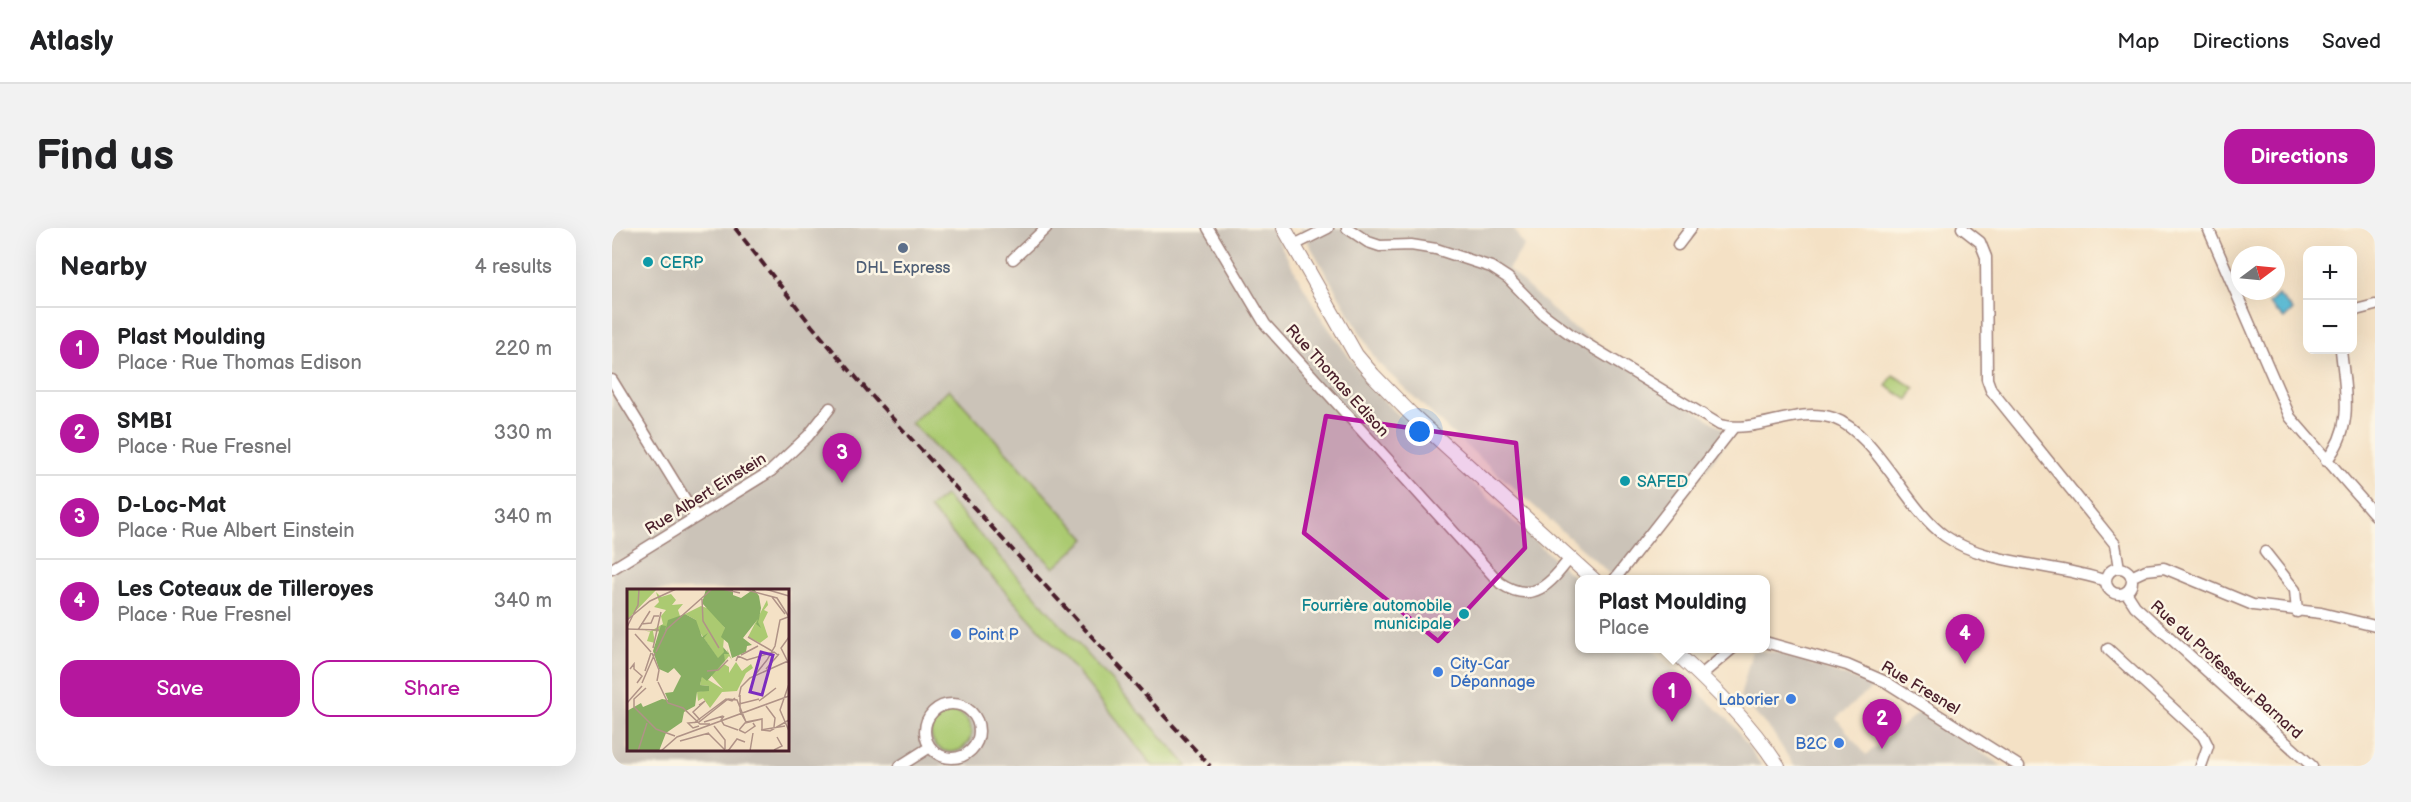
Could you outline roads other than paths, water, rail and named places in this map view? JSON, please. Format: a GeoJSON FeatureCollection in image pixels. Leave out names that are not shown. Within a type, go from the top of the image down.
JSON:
{"type":"FeatureCollection","features":[{"type":"Feature","properties":{"kind":"street"},"geometry":{"type":"LineString","coordinates":[[1013,259],[1047,228]]}},
{"type":"Feature","properties":{"kind":"street","name":"Rue Thomas Edison"},"geometry":{"type":"LineString","coordinates":[[1208,228],[1265,324],[1500,583],[1521,593],[1536,591],[1553,578],[1570,558]]}},
{"type":"Feature","properties":{"kind":"street","name":"Rue Thomas Edison"},"geometry":{"type":"LineString","coordinates":[[1284,228],[1356,355],[1373,375],[1411,414],[1589,575]]}},
{"type":"Feature","properties":{"kind":"street"},"geometry":{"type":"LineString","coordinates":[[1294,245],[1328,228]]}},
{"type":"Feature","properties":{"kind":"street"},"geometry":{"type":"LineString","coordinates":[[1347,228],[1368,242],[1380,246],[1411,245],[1436,249],[1491,267],[1508,278],[1543,314],[1570,334],[1720,425],[1733,428],[1803,415],[1836,419],[1850,428],[1864,442],[1934,526],[1950,540],[1974,550],[2079,571],[2106,581]]}},
{"type":"Feature","properties":{"kind":"street"},"geometry":{"type":"LineString","coordinates":[[1678,245],[1691,228]]}},
{"type":"Feature","properties":{"kind":"street"},"geometry":{"type":"LineString","coordinates":[[1962,228],[1980,243],[1986,257],[1987,379],[1991,390],[2115,544],[2119,568]]}},
{"type":"Feature","properties":{"kind":"street"},"geometry":{"type":"LineString","coordinates":[[2208,228],[2284,407],[2326,461],[2375,515]]}},
{"type":"Feature","properties":{"kind":"street"},"geometry":{"type":"LineString","coordinates":[[2357,310],[2375,305]]}},
{"type":"Feature","properties":{"kind":"street"},"geometry":{"type":"LineString","coordinates":[[2326,461],[2341,440],[2344,426],[2346,398],[2341,354]]}},
{"type":"Feature","properties":{"kind":"street"},"geometry":{"type":"LineString","coordinates":[[612,380],[696,517]]}},
{"type":"Feature","properties":{"kind":"street","name":"Rue Albert Einstein"},"geometry":{"type":"LineString","coordinates":[[612,569],[771,471],[808,436],[830,408]]}},
{"type":"Feature","properties":{"kind":"street"},"geometry":{"type":"LineString","coordinates":[[1617,575],[1721,447],[1733,428]]}},
{"type":"Feature","properties":{"kind":"street"},"geometry":{"type":"LineString","coordinates":[[2265,552],[2295,590],[2297,612]]}},
{"type":"Feature","properties":{"kind":"street"},"geometry":{"type":"LineString","coordinates":[[2119,568],[2127,571],[2131,578],[2131,585],[2126,592],[2115,593],[2108,588],[2106,581],[2112,570],[2119,568]]}},
{"type":"Feature","properties":{"kind":"street"},"geometry":{"type":"LineString","coordinates":[[2131,578],[2146,570],[2164,568],[2253,605],[2297,612],[2321,613],[2375,627]]}},
{"type":"Feature","properties":{"kind":"street","name":"Rue du Professeur Barnard"},"geometry":{"type":"LineString","coordinates":[[2126,592],[2135,606],[2312,766]]}},
{"type":"Feature","properties":{"kind":"street","name":"Rue Fresnel"},"geometry":{"type":"LineString","coordinates":[[1770,643],[1847,665],[1886,682],[2019,766]]}},
{"type":"Feature","properties":{"kind":"street"},"geometry":{"type":"LineString","coordinates":[[2108,649],[2203,736],[2208,746],[2201,766]]}},
{"type":"Feature","properties":{"kind":"street"},"geometry":{"type":"LineString","coordinates":[[1677,653],[1749,725],[1778,766]]}},
{"type":"Feature","properties":{"kind":"street"},"geometry":{"type":"LineString","coordinates":[[1701,675],[1727,653]]}},
{"type":"Feature","properties":{"kind":"street"},"geometry":{"type":"LineString","coordinates":[[950,704],[959,705],[974,716],[978,724],[976,743],[963,756],[945,758],[930,747],[925,734],[925,725],[934,711],[950,704]]}},
{"type":"Feature","properties":{"kind":"street"},"geometry":{"type":"LineString","coordinates":[[900,766],[930,747]]}},
{"type":"Feature","properties":{"kind":"water"},"geometry":{"type":"Polygon","coordinates":[[[2273,300],[2283,300],[2293,310],[2284,319],[2269,304],[2273,300]]]}},
{"type":"Feature","properties":{"kind":"railway"},"geometry":{"type":"LineString","coordinates":[[735,228],[812,326],[872,396],[1210,766]]}},
{"type":"Feature","properties":{"kind":"place","name":"DHL Express"},"geometry":{"type":"Point","coordinates":[903,248]}},
{"type":"Feature","properties":{"kind":"place","name":"CERP"},"geometry":{"type":"Point","coordinates":[648,262]}},
{"type":"Feature","properties":{"kind":"place","name":"SAFED"},"geometry":{"type":"Point","coordinates":[1625,481]}},
{"type":"Feature","properties":{"kind":"place","name":"D-Loc-Mat"},"geometry":{"type":"Point","coordinates":[842,483]}},
{"type":"Feature","properties":{"kind":"place","name":"Fourrière automobile municipale"},"geometry":{"type":"Point","coordinates":[1464,614]}},
{"type":"Feature","properties":{"kind":"place","name":"Point P"},"geometry":{"type":"Point","coordinates":[956,634]}},
{"type":"Feature","properties":{"kind":"place","name":"Les Coteaux de Tilleroyes"},"geometry":{"type":"Point","coordinates":[1965,664]}},
{"type":"Feature","properties":{"kind":"place","name":"City-Car Dépannage"},"geometry":{"type":"Point","coordinates":[1438,672]}},
{"type":"Feature","properties":{"kind":"place","name":"Laborier"},"geometry":{"type":"Point","coordinates":[1791,699]}},
{"type":"Feature","properties":{"kind":"place","name":"Plast Moulding"},"geometry":{"type":"Point","coordinates":[1672,722]}},
{"type":"Feature","properties":{"kind":"place","name":"B2C"},"geometry":{"type":"Point","coordinates":[1839,743]}},
{"type":"Feature","properties":{"kind":"place","name":"SMBI"},"geometry":{"type":"Point","coordinates":[1882,749]}}]}
